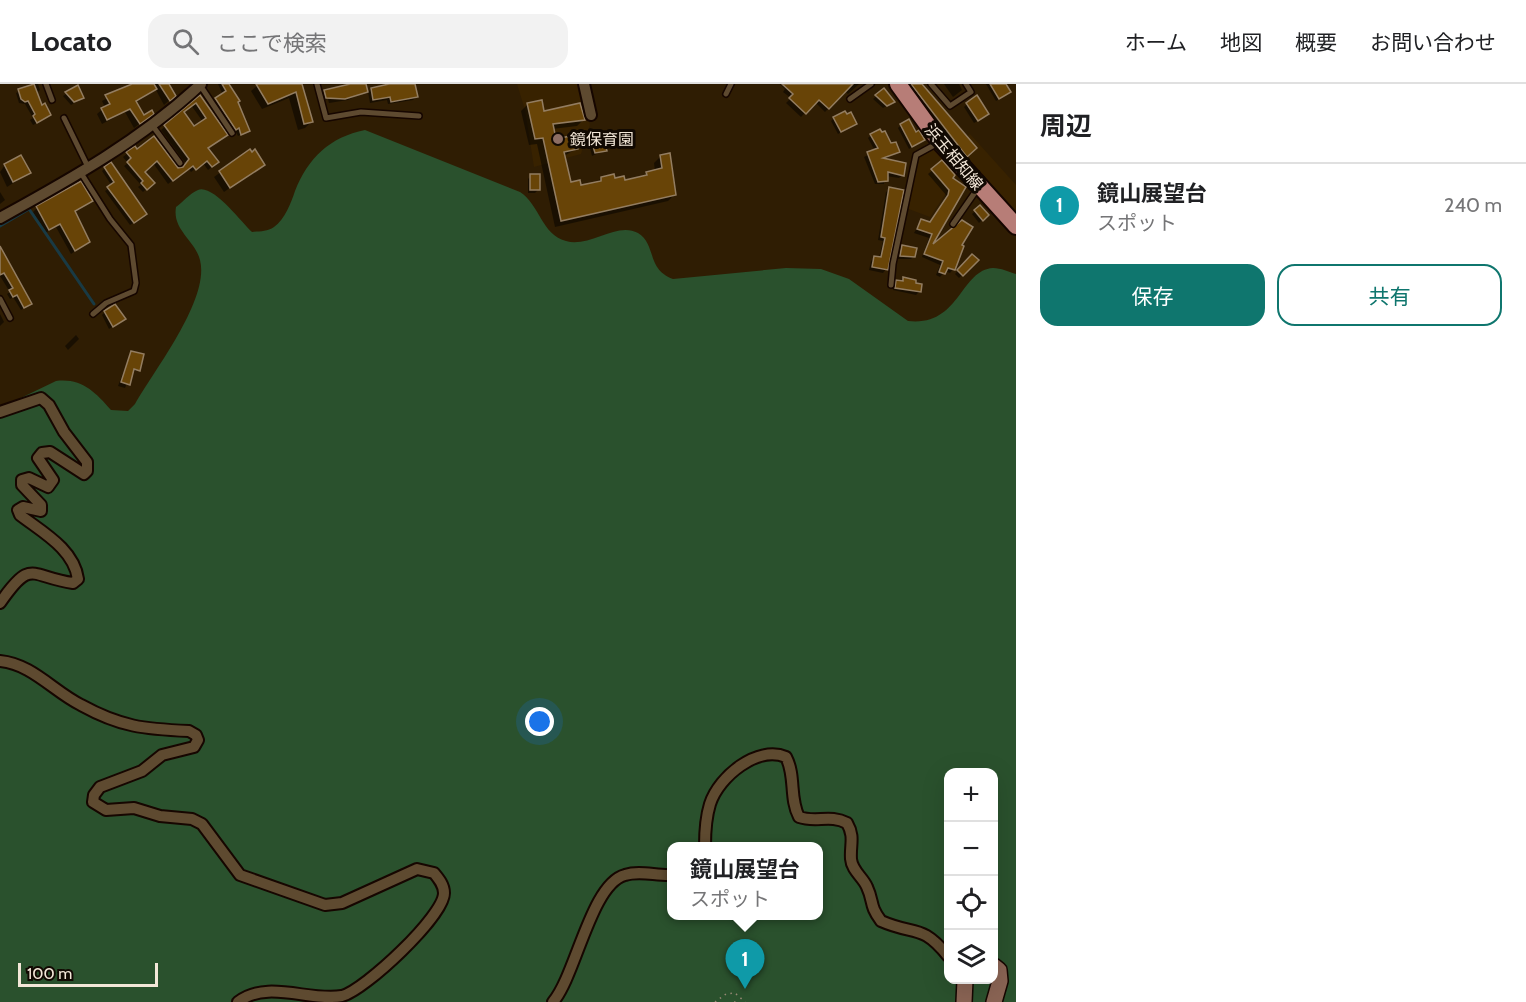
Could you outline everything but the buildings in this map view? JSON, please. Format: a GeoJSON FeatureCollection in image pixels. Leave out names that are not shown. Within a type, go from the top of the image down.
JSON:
{"type":"FeatureCollection","features":[{"type":"Feature","properties":{"kind":"main road","name":"浜玉相知線"},"geometry":{"type":"LineString","coordinates":[[898,84],[940,142],[1016,226]]}},
{"type":"Feature","properties":{"kind":"main road"},"geometry":{"type":"LineString","coordinates":[[994,1002],[1000,981],[998,969]]}},
{"type":"Feature","properties":{"kind":"main road"},"geometry":{"type":"LineString","coordinates":[[964,1002],[965,984]]}},
{"type":"Feature","properties":{"kind":"street"},"geometry":{"type":"LineString","coordinates":[[584,84],[591,115]]}},
{"type":"Feature","properties":{"kind":"street"},"geometry":{"type":"LineString","coordinates":[[0,218],[85,171],[152,126],[200,85]]}},
{"type":"Feature","properties":{"kind":"street"},"geometry":{"type":"LineString","coordinates":[[0,412],[40,398],[49,405],[64,432],[87,462],[87,471],[84,474],[50,452],[42,453],[38,458],[53,480],[48,487],[30,478],[22,480],[22,485],[41,505],[41,511],[23,507],[18,510],[20,515],[53,540],[72,560],[78,579],[73,583],[37,572],[27,574],[11,588],[0,603]]}},
{"type":"Feature","properties":{"kind":"street"},"geometry":{"type":"LineString","coordinates":[[0,661],[16,663],[80,705],[130,727],[189,731],[196,735],[198,740],[194,747],[162,755],[142,771],[100,787],[94,795],[93,802],[99,807],[106,810],[134,808],[160,816],[192,819],[202,824],[240,875],[325,905],[342,903],[417,869],[434,873],[442,883],[444,893],[442,901],[429,920],[391,962],[353,992],[341,997],[322,998],[258,993],[238,1002]]}},
{"type":"Feature","properties":{"kind":"street"},"geometry":{"type":"LineString","coordinates":[[705,842],[710,804],[729,775],[761,754],[775,752],[786,757],[791,767],[794,807],[799,817],[807,820],[835,817],[847,823],[854,842],[851,859],[855,871],[867,887],[871,907],[881,921],[924,934],[934,939],[944,951]]}},
{"type":"Feature","properties":{"kind":"street"},"geometry":{"type":"LineString","coordinates":[[553,1002],[562,992],[589,920],[611,883],[624,875],[667,875]]}},
{"type":"Feature","properties":{"kind":"lane"},"geometry":{"type":"LineString","coordinates":[[46,84],[52,100]]}},
{"type":"Feature","properties":{"kind":"lane"},"geometry":{"type":"LineString","coordinates":[[317,84],[326,118],[361,112],[419,116]]}},
{"type":"Feature","properties":{"kind":"lane"},"geometry":{"type":"LineString","coordinates":[[726,94],[731,84]]}},
{"type":"Feature","properties":{"kind":"lane"},"geometry":{"type":"LineString","coordinates":[[850,99],[871,84]]}},
{"type":"Feature","properties":{"kind":"lane"},"geometry":{"type":"LineString","coordinates":[[931,84],[950,106],[971,92],[966,84]]}},
{"type":"Feature","properties":{"kind":"lane"},"geometry":{"type":"LineString","coordinates":[[200,85],[232,133]]}},
{"type":"Feature","properties":{"kind":"lane"},"geometry":{"type":"LineString","coordinates":[[64,117],[85,171],[110,219],[131,245],[136,283],[134,291],[106,303],[93,314]]}},
{"type":"Feature","properties":{"kind":"lane"},"geometry":{"type":"LineString","coordinates":[[152,126],[180,163]]}},
{"type":"Feature","properties":{"kind":"lane"},"geometry":{"type":"LineString","coordinates":[[891,285],[893,264],[916,155],[940,142]]}},
{"type":"Feature","properties":{"kind":"lane"},"geometry":{"type":"LineString","coordinates":[[953,224],[979,187]]}},
{"type":"Feature","properties":{"kind":"lane"},"geometry":{"type":"LineString","coordinates":[[0,299],[10,318]]}},
{"type":"Feature","properties":{"kind":"path"},"geometry":{"type":"LineString","coordinates":[[715,1002],[726,994],[735,993],[745,1002]]}},
{"type":"Feature","properties":{"kind":"shaded area","name":"鏡保育園"},"geometry":{"type":"Polygon","coordinates":[[[517,84],[581,84],[590,125],[581,154],[534,167],[525,110],[517,84]]]}},
{"type":"Feature","properties":{"kind":"shaded area"},"geometry":{"type":"Polygon","coordinates":[[[970,134],[1016,185],[1016,219],[976,193],[957,177],[930,217],[906,208],[918,157],[947,141],[953,147],[970,134]]]}},
{"type":"Feature","properties":{"kind":"green space"},"geometry":{"type":"Polygon","coordinates":[[[365,130],[520,192],[532,204],[551,232],[566,241],[584,241],[621,230],[638,233],[648,244],[659,269],[673,279],[786,268],[821,269],[849,279],[908,321],[925,321],[939,316],[982,271],[996,268],[1016,274],[1016,1002],[0,1002],[0,408],[56,381],[65,381],[81,384],[99,397],[111,410],[128,411],[135,404],[179,334],[197,294],[201,276],[200,260],[177,222],[176,207],[195,191],[204,190],[219,198],[252,232],[269,230],[278,224],[284,215],[306,169],[331,144],[352,133],[365,130]]]}},
{"type":"Feature","properties":{"kind":"waterway"},"geometry":{"type":"LineString","coordinates":[[0,226],[29,209],[94,304]]}},
{"type":"Feature","properties":{"kind":"place","name":"鏡保育園"},"geometry":{"type":"Point","coordinates":[558,139]}},
{"type":"Feature","properties":{"kind":"place","name":"鏡山展望台"},"geometry":{"type":"Point","coordinates":[745,989]}}]}
